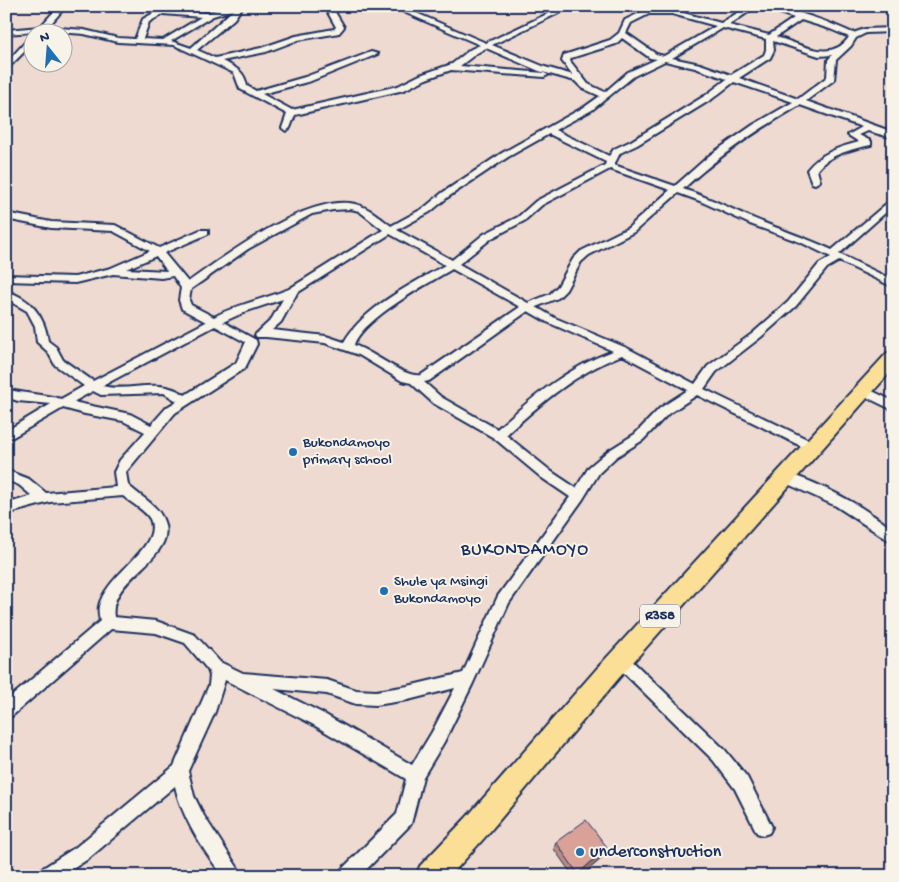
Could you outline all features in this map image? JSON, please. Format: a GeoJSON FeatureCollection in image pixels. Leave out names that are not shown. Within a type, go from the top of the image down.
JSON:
{"type":"FeatureCollection","features":[{"type":"Feature","properties":{"kind":"main road","name":"R358"},"geometry":{"type":"LineString","coordinates":[[430,876],[476,827],[541,750],[811,446],[864,391],[893,357]]}},
{"type":"Feature","properties":{"kind":"street"},"geometry":{"type":"LineString","coordinates":[[50,22],[63,6]]}},
{"type":"Feature","properties":{"kind":"street"},"geometry":{"type":"LineString","coordinates":[[138,41],[144,23],[158,14],[165,12],[208,15],[239,6]]}},
{"type":"Feature","properties":{"kind":"street"},"geometry":{"type":"LineString","coordinates":[[193,50],[232,18],[239,6]]}},
{"type":"Feature","properties":{"kind":"street"},"geometry":{"type":"LineString","coordinates":[[214,61],[263,50],[296,38],[336,31],[340,27],[331,11],[342,6]]}},
{"type":"Feature","properties":{"kind":"street"},"geometry":{"type":"LineString","coordinates":[[393,6],[542,69],[578,79]]}},
{"type":"Feature","properties":{"kind":"street"},"geometry":{"type":"LineString","coordinates":[[452,68],[470,54],[485,46],[570,6]]}},
{"type":"Feature","properties":{"kind":"street"},"geometry":{"type":"LineString","coordinates":[[585,86],[566,61],[567,56],[609,44],[622,34],[628,22],[659,6]]}},
{"type":"Feature","properties":{"kind":"street"},"geometry":{"type":"LineString","coordinates":[[6,437],[94,386],[235,310],[277,298],[293,291],[390,230],[427,210],[445,195],[505,155],[550,131],[606,96],[631,74],[665,59],[754,6]]}},
{"type":"Feature","properties":{"kind":"street"},"geometry":{"type":"LineString","coordinates":[[764,6],[833,27],[853,36]]}},
{"type":"Feature","properties":{"kind":"street"},"geometry":{"type":"LineString","coordinates":[[649,12],[666,11],[790,43],[819,54],[838,52]]}},
{"type":"Feature","properties":{"kind":"street"},"geometry":{"type":"LineString","coordinates":[[165,42],[208,15]]}},
{"type":"Feature","properties":{"kind":"street"},"geometry":{"type":"LineString","coordinates":[[770,39],[800,17]]}},
{"type":"Feature","properties":{"kind":"street"},"geometry":{"type":"LineString","coordinates":[[415,380],[431,375],[527,307],[554,296],[562,288],[576,261],[585,253],[631,230],[713,157],[756,127],[801,102],[831,78],[832,60],[848,44],[853,36],[873,29],[893,30]]}},
{"type":"Feature","properties":{"kind":"street"},"geometry":{"type":"LineString","coordinates":[[6,32],[22,32]]}},
{"type":"Feature","properties":{"kind":"street"},"geometry":{"type":"LineString","coordinates":[[72,32],[84,32],[118,40],[179,44],[237,71],[241,76],[243,86],[291,113],[396,90],[430,74],[452,68],[532,73],[556,77],[585,86],[606,96]]}},
{"type":"Feature","properties":{"kind":"street"},"geometry":{"type":"LineString","coordinates":[[622,34],[648,53],[733,78],[890,134]]}},
{"type":"Feature","properties":{"kind":"street"},"geometry":{"type":"LineString","coordinates":[[348,348],[350,341],[359,328],[382,309],[452,265],[482,240],[521,219],[539,203],[593,176],[610,163],[617,151],[634,143],[709,97],[766,56],[770,50],[770,39]]}},
{"type":"Feature","properties":{"kind":"street"},"geometry":{"type":"LineString","coordinates":[[10,50],[22,46]]}},
{"type":"Feature","properties":{"kind":"street"},"geometry":{"type":"LineString","coordinates":[[7,68],[22,51]]}},
{"type":"Feature","properties":{"kind":"street"},"geometry":{"type":"LineString","coordinates":[[257,94],[308,79],[374,54]]}},
{"type":"Feature","properties":{"kind":"street"},"geometry":{"type":"LineString","coordinates":[[286,128],[291,113]]}},
{"type":"Feature","properties":{"kind":"street"},"geometry":{"type":"LineString","coordinates":[[815,181],[812,170],[817,164],[852,146],[868,143],[852,135],[867,128],[890,134]]}},
{"type":"Feature","properties":{"kind":"street"},"geometry":{"type":"LineString","coordinates":[[550,131],[610,163],[804,240],[893,284]]}},
{"type":"Feature","properties":{"kind":"street"},"geometry":{"type":"LineString","coordinates":[[347,876],[405,818],[415,775],[438,737],[468,678],[503,600],[578,496],[594,470],[612,454],[639,437],[664,411],[697,390],[712,369],[757,335],[792,304],[823,266],[893,201]]}},
{"type":"Feature","properties":{"kind":"street"},"geometry":{"type":"LineString","coordinates":[[186,288],[244,247],[309,212],[333,207],[352,206],[362,209],[390,230],[551,320],[623,351],[811,446]]}},
{"type":"Feature","properties":{"kind":"street"},"geometry":{"type":"LineString","coordinates":[[6,216],[51,225],[115,228],[157,251],[174,273],[178,275],[186,288],[184,300],[186,307],[250,340]]}},
{"type":"Feature","properties":{"kind":"street"},"geometry":{"type":"LineString","coordinates":[[6,278],[36,277],[75,280],[113,271],[204,232]]}},
{"type":"Feature","properties":{"kind":"street"},"geometry":{"type":"LineString","coordinates":[[113,271],[161,275],[174,273]]}},
{"type":"Feature","properties":{"kind":"street"},"geometry":{"type":"LineString","coordinates":[[250,340],[265,333],[275,322],[293,291]]}},
{"type":"Feature","properties":{"kind":"street"},"geometry":{"type":"LineString","coordinates":[[6,294],[31,309],[40,326],[41,339],[60,362],[80,379],[104,392],[166,389],[184,400]]}},
{"type":"Feature","properties":{"kind":"street"},"geometry":{"type":"LineString","coordinates":[[265,333],[313,337],[363,352],[399,374],[415,380],[437,400],[498,435],[547,475],[578,496]]}},
{"type":"Feature","properties":{"kind":"street"},"geometry":{"type":"LineString","coordinates":[[108,623],[105,609],[112,591],[150,552],[156,542],[159,528],[156,518],[125,491],[122,486],[120,472],[125,463],[154,432],[171,410],[241,365],[251,344],[250,340]]}},
{"type":"Feature","properties":{"kind":"street"},"geometry":{"type":"LineString","coordinates":[[498,435],[546,391],[568,376],[591,363],[623,351]]}},
{"type":"Feature","properties":{"kind":"street"},"geometry":{"type":"LineString","coordinates":[[864,391],[893,406]]}},
{"type":"Feature","properties":{"kind":"street"},"geometry":{"type":"LineString","coordinates":[[6,393],[64,403],[85,410],[126,417],[154,432]]}},
{"type":"Feature","properties":{"kind":"street"},"geometry":{"type":"LineString","coordinates":[[6,475],[24,482],[44,498]]}},
{"type":"Feature","properties":{"kind":"street"},"geometry":{"type":"LineString","coordinates":[[784,477],[836,499],[872,521],[893,538]]}},
{"type":"Feature","properties":{"kind":"street"},"geometry":{"type":"LineString","coordinates":[[6,509],[19,503],[44,498],[125,491]]}},
{"type":"Feature","properties":{"kind":"street"},"geometry":{"type":"LineString","coordinates":[[6,711],[108,623],[156,627],[190,640],[215,667],[318,718],[415,775]]}},
{"type":"Feature","properties":{"kind":"street"},"geometry":{"type":"LineString","coordinates":[[621,660],[719,755],[740,783],[763,827]]}},
{"type":"Feature","properties":{"kind":"street"},"geometry":{"type":"LineString","coordinates":[[46,876],[82,853],[180,771],[217,685],[218,676],[215,667]]}},
{"type":"Feature","properties":{"kind":"street"},"geometry":{"type":"LineString","coordinates":[[241,680],[327,687],[356,697],[376,698],[408,693],[468,678]]}},
{"type":"Feature","properties":{"kind":"street"},"geometry":{"type":"LineString","coordinates":[[180,771],[186,797],[198,822],[234,876]]}},
{"type":"Feature","properties":{"kind":"building","name":"underconstruction"},"geometry":{"type":"Polygon","coordinates":[[[586,820],[607,847],[578,874],[556,842],[586,820]]]}},
{"type":"Feature","properties":{"kind":"place","name":"Bukondamoyo primary school"},"geometry":{"type":"Point","coordinates":[293,452]}},
{"type":"Feature","properties":{"kind":"place","name":"Shule ya Msingi Bukondamoyo"},"geometry":{"type":"Point","coordinates":[384,591]}},
{"type":"Feature","properties":{"kind":"place","name":"underconstruction"},"geometry":{"type":"Point","coordinates":[580,852]}},
{"type":"Feature","properties":{"kind":"district","name":"BUKONDAMOYO"},"geometry":{"type":"Point","coordinates":[525,550]}}]}
